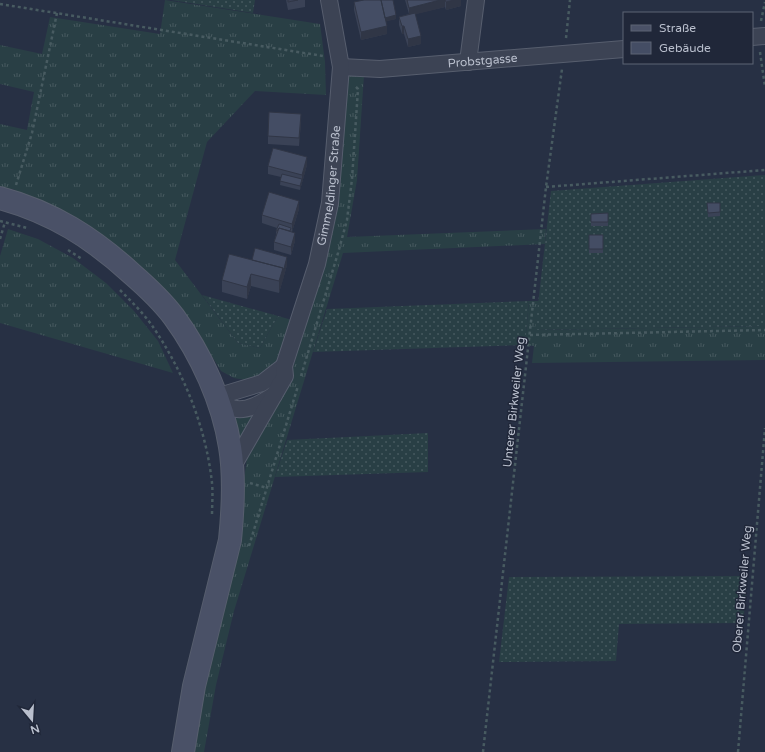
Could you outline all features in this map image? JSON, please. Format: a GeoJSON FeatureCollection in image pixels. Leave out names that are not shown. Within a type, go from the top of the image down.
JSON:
{"type":"FeatureCollection","features":[{"type":"Feature","properties":{"kind":"street","name":"Gimmeldinger Straße"},"geometry":{"type":"LineString","coordinates":[[232,468],[285,376],[284,366],[317,264],[330,203],[341,63],[329,0]]}},
{"type":"Feature","properties":{"kind":"street"},"geometry":{"type":"LineString","coordinates":[[468,62],[476,0]]}},
{"type":"Feature","properties":{"kind":"street","name":"Probstgasse"},"geometry":{"type":"LineString","coordinates":[[341,63],[380,69],[623,49]]}},
{"type":"Feature","properties":{"kind":"street"},"geometry":{"type":"LineString","coordinates":[[6,199],[55,218],[93,241],[150,289],[174,316],[188,338],[202,363],[216,397],[229,440],[232,468],[232,518],[230,540],[194,686],[183,752]]}},
{"type":"Feature","properties":{"kind":"street"},"geometry":{"type":"LineString","coordinates":[[216,397],[262,383],[284,366]]}},
{"type":"Feature","properties":{"kind":"street"},"geometry":{"type":"LineString","coordinates":[[216,397],[232,408],[239,409],[261,403],[274,395]]}},
{"type":"Feature","properties":{"kind":"path"},"geometry":{"type":"LineString","coordinates":[[3,0],[1,5],[341,63],[358,89],[352,179],[347,220],[247,552]]}},
{"type":"Feature","properties":{"kind":"path","name":"Unterer Birkweiler Weg"},"geometry":{"type":"LineString","coordinates":[[483,752],[546,187],[570,0]]}},
{"type":"Feature","properties":{"kind":"path"},"geometry":{"type":"LineString","coordinates":[[6,199],[32,133],[57,14]]}},
{"type":"Feature","properties":{"kind":"path"},"geometry":{"type":"LineString","coordinates":[[758,37],[765,87]]}},
{"type":"Feature","properties":{"kind":"path"},"geometry":{"type":"LineString","coordinates":[[546,187],[765,170]]}},
{"type":"Feature","properties":{"kind":"path"},"geometry":{"type":"LineString","coordinates":[[0,221],[29,228]]}},
{"type":"Feature","properties":{"kind":"path"},"geometry":{"type":"LineString","coordinates":[[0,239],[5,223]]}},
{"type":"Feature","properties":{"kind":"path"},"geometry":{"type":"LineString","coordinates":[[66,248],[84,260]]}},
{"type":"Feature","properties":{"kind":"path"},"geometry":{"type":"LineString","coordinates":[[117,287],[150,323],[165,346],[180,374],[196,414],[205,444],[212,483]]}},
{"type":"Feature","properties":{"kind":"path"},"geometry":{"type":"LineString","coordinates":[[530,335],[765,330]]}},
{"type":"Feature","properties":{"kind":"path","name":"Oberer Birkweiler Weg"},"geometry":{"type":"LineString","coordinates":[[738,752],[765,428]]}},
{"type":"Feature","properties":{"kind":"green space"},"geometry":{"type":"Polygon","coordinates":[[[165,0],[320,24],[325,62],[326,95],[255,91],[207,142],[175,260],[238,343],[260,348],[278,316],[292,320],[280,360],[267,375],[251,381],[234,378],[221,371],[188,317],[168,293],[84,228],[13,189],[0,190],[0,124],[27,130],[34,92],[0,84],[0,45],[42,54],[50,17],[160,34],[165,0]]]}},
{"type":"Feature","properties":{"kind":"green space"},"geometry":{"type":"Polygon","coordinates":[[[171,0],[255,0],[253,13],[171,0]]]}},
{"type":"Feature","properties":{"kind":"green space"},"geometry":{"type":"Polygon","coordinates":[[[347,74],[364,75],[357,180],[347,237],[546,229],[545,244],[343,253],[234,611],[216,685],[204,752],[189,752],[243,486],[248,451],[274,408],[293,368],[305,324],[347,74]]]}},
{"type":"Feature","properties":{"kind":"green space"},"geometry":{"type":"Polygon","coordinates":[[[765,175],[765,326],[535,330],[551,191],[765,175]]]}},
{"type":"Feature","properties":{"kind":"green space"},"geometry":{"type":"Polygon","coordinates":[[[8,229],[38,239],[73,258],[106,283],[134,311],[158,341],[173,373],[0,323],[0,256],[8,229]]]}},
{"type":"Feature","properties":{"kind":"green space"},"geometry":{"type":"Polygon","coordinates":[[[202,295],[278,316],[260,348],[238,343],[202,295]]]}},
{"type":"Feature","properties":{"kind":"green space"},"geometry":{"type":"Polygon","coordinates":[[[529,301],[539,301],[536,330],[765,326],[765,360],[532,363],[534,346],[525,345],[529,301]]]}},
{"type":"Feature","properties":{"kind":"green space"},"geometry":{"type":"Polygon","coordinates":[[[529,301],[525,345],[313,352],[327,309],[529,301]]]}},
{"type":"Feature","properties":{"kind":"green space"},"geometry":{"type":"Polygon","coordinates":[[[255,414],[241,439],[235,418],[255,414]]]}},
{"type":"Feature","properties":{"kind":"green space"},"geometry":{"type":"Polygon","coordinates":[[[428,433],[428,472],[275,477],[287,440],[428,433]]]}},
{"type":"Feature","properties":{"kind":"green space"},"geometry":{"type":"Polygon","coordinates":[[[748,576],[743,623],[619,624],[616,661],[499,662],[509,577],[748,576]]]}},
{"type":"Feature","properties":{"kind":"building"},"geometry":{"type":"Polygon","coordinates":[[[364,0],[381,0],[387,26],[361,32],[354,2],[364,0]]]}},
{"type":"Feature","properties":{"kind":"building"},"geometry":{"type":"Polygon","coordinates":[[[381,0],[393,0],[396,15],[385,18],[381,0]]]}},
{"type":"Feature","properties":{"kind":"building"},"geometry":{"type":"Polygon","coordinates":[[[407,0],[440,0],[409,8],[407,0]]]}},
{"type":"Feature","properties":{"kind":"building"},"geometry":{"type":"Polygon","coordinates":[[[415,13],[421,36],[408,39],[404,26],[402,26],[399,17],[415,13]]]}},
{"type":"Feature","properties":{"kind":"building"},"geometry":{"type":"Polygon","coordinates":[[[269,112],[301,114],[299,138],[268,136],[269,112]]]}},
{"type":"Feature","properties":{"kind":"building"},"geometry":{"type":"Polygon","coordinates":[[[273,148],[307,157],[302,175],[268,166],[273,148]]]}},
{"type":"Feature","properties":{"kind":"building"},"geometry":{"type":"Polygon","coordinates":[[[282,174],[302,179],[300,186],[280,181],[282,174]]]}},
{"type":"Feature","properties":{"kind":"building"},"geometry":{"type":"Polygon","coordinates":[[[269,192],[299,201],[292,224],[262,215],[269,192]]]}},
{"type":"Feature","properties":{"kind":"building"},"geometry":{"type":"Polygon","coordinates":[[[707,203],[720,203],[720,212],[708,213],[707,203]]]}},
{"type":"Feature","properties":{"kind":"building"},"geometry":{"type":"Polygon","coordinates":[[[608,213],[608,222],[591,222],[591,214],[608,213]]]}},
{"type":"Feature","properties":{"kind":"building"},"geometry":{"type":"Polygon","coordinates":[[[279,224],[291,228],[290,231],[279,228],[276,231],[279,224]]]}},
{"type":"Feature","properties":{"kind":"building"},"geometry":{"type":"Polygon","coordinates":[[[279,228],[295,233],[291,247],[274,242],[279,228]]]}},
{"type":"Feature","properties":{"kind":"building"},"geometry":{"type":"Polygon","coordinates":[[[589,235],[603,235],[603,249],[589,249],[589,235]]]}},
{"type":"Feature","properties":{"kind":"building"},"geometry":{"type":"Polygon","coordinates":[[[255,248],[287,257],[283,272],[283,268],[252,260],[255,248]]]}},
{"type":"Feature","properties":{"kind":"building"},"geometry":{"type":"Polygon","coordinates":[[[229,254],[283,268],[279,281],[251,274],[247,287],[222,280],[229,254]]]}}]}
